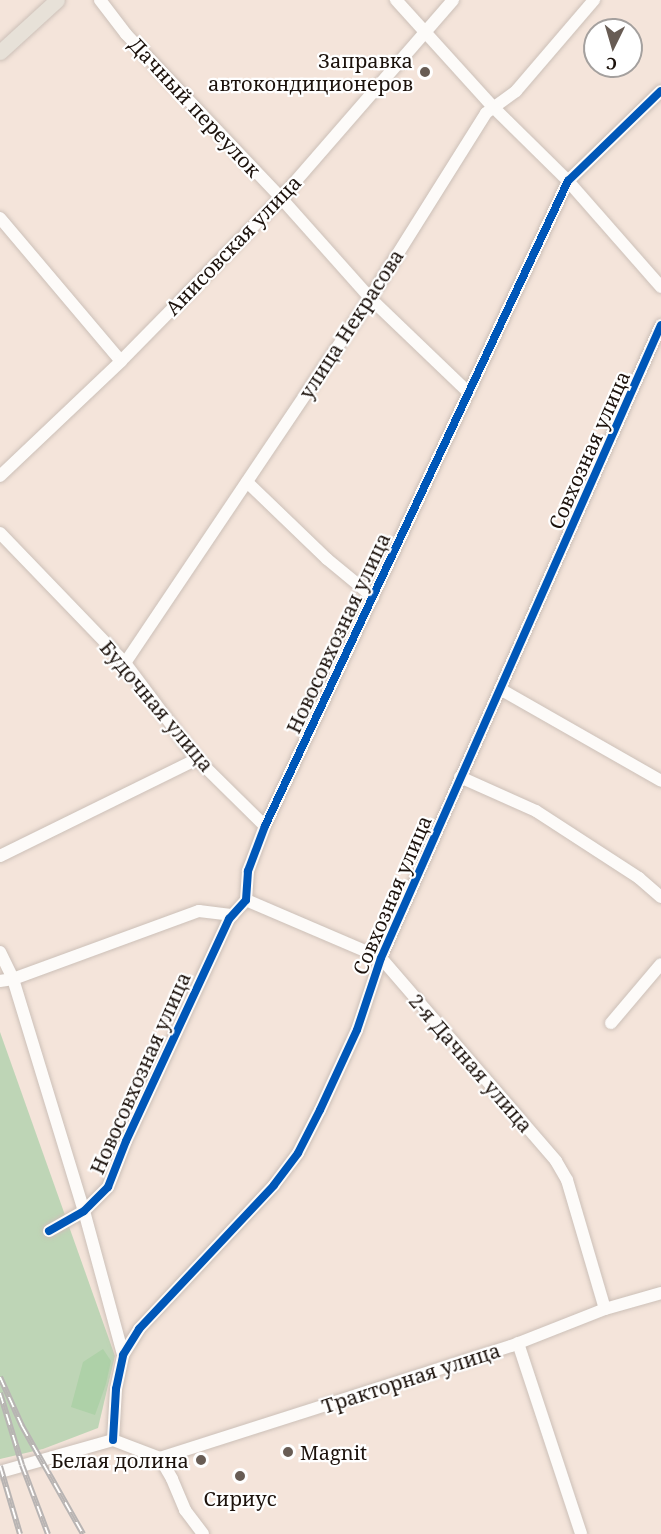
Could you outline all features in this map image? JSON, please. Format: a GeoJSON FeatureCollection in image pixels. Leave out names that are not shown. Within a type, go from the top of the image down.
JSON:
{"type":"FeatureCollection","features":[{"type":"Feature","properties":{"kind":"main road"},"geometry":{"type":"LineString","coordinates":[[0,52],[57,0]]}},
{"type":"Feature","properties":{"kind":"street","name":"Дачный переулок"},"geometry":{"type":"LineString","coordinates":[[100,0],[126,34],[281,198],[370,298],[469,393]]}},
{"type":"Feature","properties":{"kind":"street"},"geometry":{"type":"LineString","coordinates":[[396,0],[492,106],[568,181],[660,282]]}},
{"type":"Feature","properties":{"kind":"street","name":"Анисовская улица"},"geometry":{"type":"LineString","coordinates":[[0,476],[121,361],[281,198],[453,0]]}},
{"type":"Feature","properties":{"kind":"street","name":"улица Некрасова"},"geometry":{"type":"LineString","coordinates":[[125,663],[370,298],[492,106],[516,91],[594,0]]}},
{"type":"Feature","properties":{"kind":"street","name":"Новосовхозная улица"},"geometry":{"type":"LineString","coordinates":[[49,1231],[84,1211],[108,1186],[126,1141],[232,915],[246,900],[249,871],[265,826],[568,181],[661,91]]}},
{"type":"Feature","properties":{"kind":"street"},"geometry":{"type":"LineString","coordinates":[[0,218],[121,361]]}},
{"type":"Feature","properties":{"kind":"street","name":"Совхозная улица"},"geometry":{"type":"LineString","coordinates":[[113,1440],[116,1389],[123,1355],[139,1329],[274,1185],[298,1153],[357,1030],[381,958],[460,777],[657,348],[661,325]]}},
{"type":"Feature","properties":{"kind":"street"},"geometry":{"type":"LineString","coordinates":[[247,482],[327,559],[373,597]]}},
{"type":"Feature","properties":{"kind":"street","name":"Будочная улица"},"geometry":{"type":"LineString","coordinates":[[0,533],[125,663],[197,759],[265,826]]}},
{"type":"Feature","properties":{"kind":"street"},"geometry":{"type":"LineString","coordinates":[[500,689],[661,781]]}},
{"type":"Feature","properties":{"kind":"street"},"geometry":{"type":"LineString","coordinates":[[0,856],[197,759]]}},
{"type":"Feature","properties":{"kind":"street"},"geometry":{"type":"LineString","coordinates":[[460,777],[536,811],[639,878],[661,897]]}},
{"type":"Feature","properties":{"kind":"street","name":"2-я Дачная улица"},"geometry":{"type":"LineString","coordinates":[[246,900],[381,958],[556,1161],[567,1180],[605,1309]]}},
{"type":"Feature","properties":{"kind":"street"},"geometry":{"type":"LineString","coordinates":[[6,980],[199,911],[232,915]]}},
{"type":"Feature","properties":{"kind":"street"},"geometry":{"type":"LineString","coordinates":[[0,952],[6,980],[84,1211],[123,1355]]}},
{"type":"Feature","properties":{"kind":"street"},"geometry":{"type":"LineString","coordinates":[[611,1023],[661,964]]}},
{"type":"Feature","properties":{"kind":"street","name":"Тракторная улица"},"geometry":{"type":"LineString","coordinates":[[160,1458],[518,1343],[605,1309],[661,1293]]}},
{"type":"Feature","properties":{"kind":"street"},"geometry":{"type":"LineString","coordinates":[[518,1343],[580,1534]]}},
{"type":"Feature","properties":{"kind":"street"},"geometry":{"type":"LineString","coordinates":[[0,1472],[113,1440],[160,1458],[185,1510],[202,1534]]}},
{"type":"Feature","properties":{"kind":"green space"},"geometry":{"type":"Polygon","coordinates":[[[0,1032],[115,1356],[98,1428],[43,1449],[0,1459],[0,1032]]]}},
{"type":"Feature","properties":{"kind":"green space"},"geometry":{"type":"Polygon","coordinates":[[[103,1349],[111,1361],[95,1415],[71,1407],[83,1362],[103,1349]]]}},
{"type":"Feature","properties":{"kind":"railway"},"geometry":{"type":"LineString","coordinates":[[0,1377],[22,1426],[83,1534]]}},
{"type":"Feature","properties":{"kind":"railway"},"geometry":{"type":"LineString","coordinates":[[0,1393],[22,1465],[48,1534]]}},
{"type":"Feature","properties":{"kind":"railway"},"geometry":{"type":"LineString","coordinates":[[0,1466],[20,1534]]}},
{"type":"Feature","properties":{"kind":"cycle path"},"geometry":{"type":"LineString","coordinates":[[49,1231],[84,1211],[108,1187],[126,1141],[229,919],[246,900],[248,871],[265,826],[568,181],[661,91]]}},
{"type":"Feature","properties":{"kind":"cycle path"},"geometry":{"type":"LineString","coordinates":[[113,1440],[116,1389],[123,1355],[139,1329],[274,1185],[298,1153],[320,1110],[357,1030],[381,958],[661,325]]}},
{"type":"Feature","properties":{"kind":"place","name":"Заправка автокондиционеров"},"geometry":{"type":"Point","coordinates":[425,72]}},
{"type":"Feature","properties":{"kind":"place","name":"Magnit"},"geometry":{"type":"Point","coordinates":[288,1452]}},
{"type":"Feature","properties":{"kind":"place","name":"Белая долина"},"geometry":{"type":"Point","coordinates":[201,1460]}},
{"type":"Feature","properties":{"kind":"place","name":"Сириус"},"geometry":{"type":"Point","coordinates":[240,1476]}}]}
